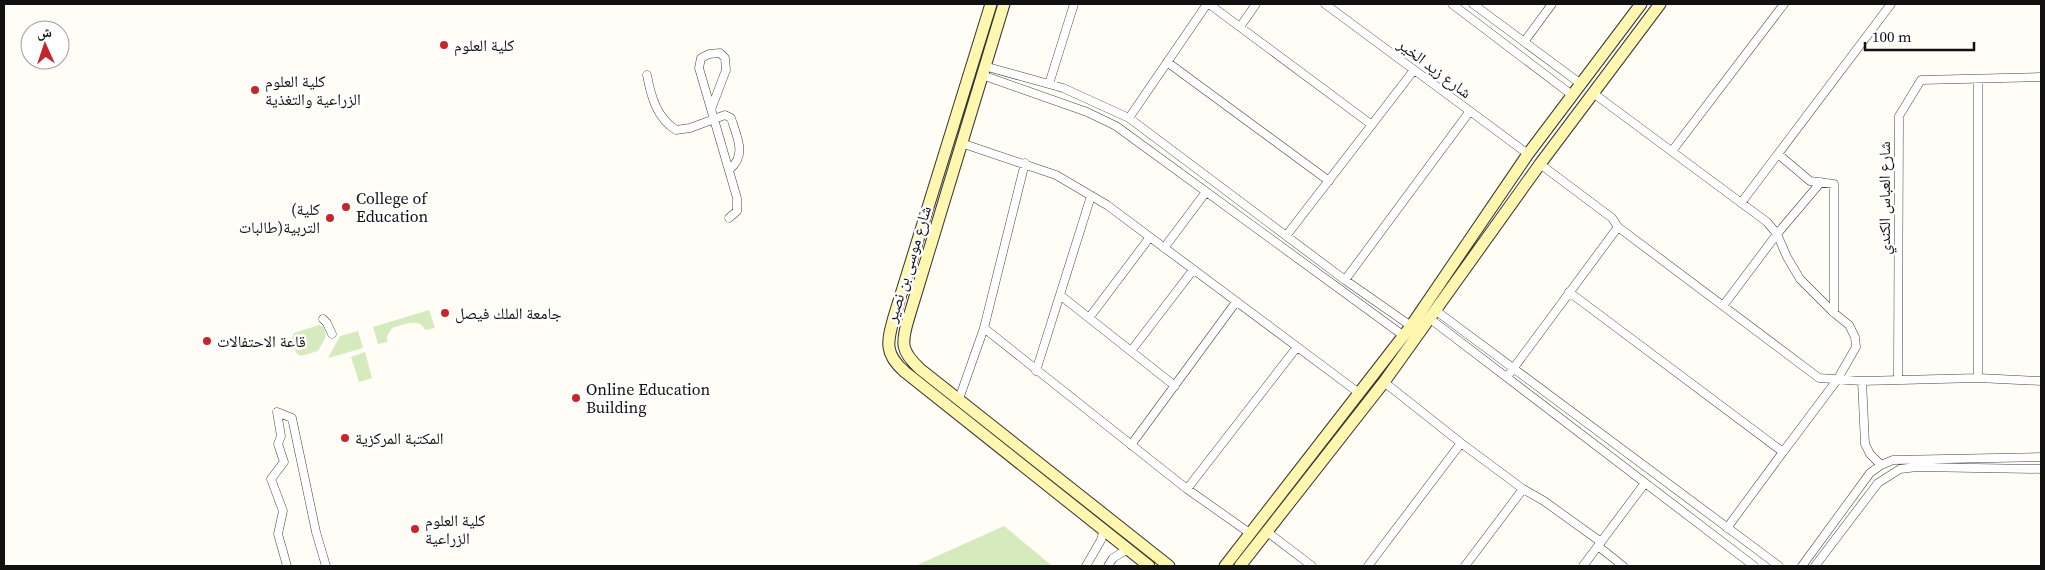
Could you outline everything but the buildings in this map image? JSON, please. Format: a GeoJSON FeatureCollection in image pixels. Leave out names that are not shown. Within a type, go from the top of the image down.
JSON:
{"type":"FeatureCollection","features":[{"type":"Feature","properties":{"kind":"street","name":"شارع موسى بن نصير"},"geometry":{"type":"LineString","coordinates":[[991,4],[894,317],[889,336],[890,355],[905,372],[1149,566]]}},
{"type":"Feature","properties":{"kind":"street","name":"شارع موسى بن نصير"},"geometry":{"type":"LineString","coordinates":[[1004,4],[908,320],[903,346],[910,359],[1169,566]]}},
{"type":"Feature","properties":{"kind":"street"},"geometry":{"type":"LineString","coordinates":[[1049,84],[1074,4]]}},
{"type":"Feature","properties":{"kind":"street"},"geometry":{"type":"LineString","coordinates":[[1129,118],[1208,4],[1372,125]]}},
{"type":"Feature","properties":{"kind":"street"},"geometry":{"type":"LineString","coordinates":[[1240,27],[1256,4]]}},
{"type":"Feature","properties":{"kind":"street","name":"شارع زيد الخير"},"geometry":{"type":"LineString","coordinates":[[1325,4],[1528,154]]}},
{"type":"Feature","properties":{"kind":"street"},"geometry":{"type":"LineString","coordinates":[[1452,4],[1572,95]]}},
{"type":"Feature","properties":{"kind":"street"},"geometry":{"type":"LineString","coordinates":[[1473,4],[1581,84]]}},
{"type":"Feature","properties":{"kind":"street"},"geometry":{"type":"LineString","coordinates":[[1524,42],[1552,4]]}},
{"type":"Feature","properties":{"kind":"street"},"geometry":{"type":"LineString","coordinates":[[1225,566],[1404,336],[1528,154],[1641,4]]}},
{"type":"Feature","properties":{"kind":"street"},"geometry":{"type":"LineString","coordinates":[[1240,566],[1384,382],[1540,164],[1660,4]]}},
{"type":"Feature","properties":{"kind":"street"},"geometry":{"type":"LineString","coordinates":[[1672,151],[1784,4]]}},
{"type":"Feature","properties":{"kind":"street"},"geometry":{"type":"LineString","coordinates":[[1741,203],[1891,4]]}},
{"type":"Feature","properties":{"kind":"street"},"geometry":{"type":"LineString","coordinates":[[712,107],[726,70],[725,58],[720,53],[709,54],[701,58],[699,68],[712,107],[716,119],[738,207],[737,211],[729,218]]}},
{"type":"Feature","properties":{"kind":"street"},"geometry":{"type":"LineString","coordinates":[[1167,62],[1329,181]]}},
{"type":"Feature","properties":{"kind":"street"},"geometry":{"type":"LineString","coordinates":[[1286,236],[1414,70]]}},
{"type":"Feature","properties":{"kind":"street"},"geometry":{"type":"LineString","coordinates":[[983,71],[1063,88],[1129,118],[1345,280],[1411,326]]}},
{"type":"Feature","properties":{"kind":"street"},"geometry":{"type":"LineString","coordinates":[[983,71],[1116,126],[1404,336]]}},
{"type":"Feature","properties":{"kind":"street"},"geometry":{"type":"LineString","coordinates":[[647,75],[655,105],[666,124],[676,130],[690,128],[725,115],[731,118],[741,150],[737,163],[730,170]]}},
{"type":"Feature","properties":{"kind":"street"},"geometry":{"type":"LineString","coordinates":[[1978,378],[1978,79],[2041,77]]}},
{"type":"Feature","properties":{"kind":"street","name":"شارع العباس الكندي"},"geometry":{"type":"LineString","coordinates":[[1898,379],[1898,116],[1921,80],[1978,79]]}},
{"type":"Feature","properties":{"kind":"street"},"geometry":{"type":"LineString","coordinates":[[1594,93],[1767,222],[1777,234],[1787,257],[1800,279],[1834,313],[1849,325],[1854,337],[1856,347],[1837,380],[1727,528]]}},
{"type":"Feature","properties":{"kind":"street"},"geometry":{"type":"LineString","coordinates":[[1345,280],[1470,111]]}},
{"type":"Feature","properties":{"kind":"street"},"geometry":{"type":"LineString","coordinates":[[961,143],[1056,175],[1107,205],[1360,393]]}},
{"type":"Feature","properties":{"kind":"street"},"geometry":{"type":"LineString","coordinates":[[1778,154],[1810,181],[1834,184],[1834,313]]}},
{"type":"Feature","properties":{"kind":"street"},"geometry":{"type":"LineString","coordinates":[[959,399],[984,328],[1025,163]]}},
{"type":"Feature","properties":{"kind":"street"},"geometry":{"type":"LineString","coordinates":[[1540,164],[1612,218],[1618,227],[1819,378],[1837,380],[1978,378],[2041,381]]}},
{"type":"Feature","properties":{"kind":"street"},"geometry":{"type":"LineString","coordinates":[[1187,177],[1194,168]]}},
{"type":"Feature","properties":{"kind":"street"},"geometry":{"type":"LineString","coordinates":[[1722,306],[1777,234],[1821,182]]}},
{"type":"Feature","properties":{"kind":"street"},"geometry":{"type":"LineString","coordinates":[[1164,248],[1206,192]]}},
{"type":"Feature","properties":{"kind":"street"},"geometry":{"type":"LineString","coordinates":[[1036,371],[1091,196]]}},
{"type":"Feature","properties":{"kind":"street"},"geometry":{"type":"LineString","coordinates":[[1507,377],[1618,227]]}},
{"type":"Feature","properties":{"kind":"street"},"geometry":{"type":"LineString","coordinates":[[1090,318],[1150,237]]}},
{"type":"Feature","properties":{"kind":"street"},"geometry":{"type":"LineString","coordinates":[[1131,351],[1193,270]]}},
{"type":"Feature","properties":{"kind":"street"},"geometry":{"type":"LineString","coordinates":[[1570,292],[1783,452]]}},
{"type":"Feature","properties":{"kind":"street"},"geometry":{"type":"LineString","coordinates":[[1060,295],[1175,386]]}},
{"type":"Feature","properties":{"kind":"street"},"geometry":{"type":"LineString","coordinates":[[1131,446],[1236,302]]}},
{"type":"Feature","properties":{"kind":"street"},"geometry":{"type":"LineString","coordinates":[[1432,314],[1513,368],[1779,566]]}},
{"type":"Feature","properties":{"kind":"street"},"geometry":{"type":"LineString","coordinates":[[1432,314],[1507,377],[1754,566]]}},
{"type":"Feature","properties":{"kind":"street"},"geometry":{"type":"LineString","coordinates":[[323,319],[332,334]]}},
{"type":"Feature","properties":{"kind":"street"},"geometry":{"type":"LineString","coordinates":[[984,328],[1131,446],[1187,489],[1251,534]]}},
{"type":"Feature","properties":{"kind":"street"},"geometry":{"type":"LineString","coordinates":[[1187,489],[1297,347]]}},
{"type":"Feature","properties":{"kind":"street"},"geometry":{"type":"LineString","coordinates":[[1862,380],[1865,444],[1870,454],[1881,464]]}},
{"type":"Feature","properties":{"kind":"street"},"geometry":{"type":"LineString","coordinates":[[1384,382],[1461,443],[1523,489],[1544,501],[1599,544],[1623,566]]}},
{"type":"Feature","properties":{"kind":"street"},"geometry":{"type":"LineString","coordinates":[[287,566],[278,534],[283,511],[271,479],[284,462],[278,444],[281,436],[277,412],[292,418],[316,532],[326,566]]}},
{"type":"Feature","properties":{"kind":"street"},"geometry":{"type":"LineString","coordinates":[[1368,566],[1461,443]]}},
{"type":"Feature","properties":{"kind":"street"},"geometry":{"type":"LineString","coordinates":[[1802,566],[1870,473],[1881,464],[1893,460],[2041,458]]}},
{"type":"Feature","properties":{"kind":"street"},"geometry":{"type":"LineString","coordinates":[[1815,566],[1878,483],[1900,469],[1917,467],[2041,469]]}},
{"type":"Feature","properties":{"kind":"street"},"geometry":{"type":"LineString","coordinates":[[1583,566],[1645,483]]}},
{"type":"Feature","properties":{"kind":"street"},"geometry":{"type":"LineString","coordinates":[[1465,566],[1523,489]]}},
{"type":"Feature","properties":{"kind":"street"},"geometry":{"type":"LineString","coordinates":[[1086,566],[1102,540],[1104,530]]}},
{"type":"Feature","properties":{"kind":"street"},"geometry":{"type":"LineString","coordinates":[[1266,531],[1312,566]]}},
{"type":"Feature","properties":{"kind":"street"},"geometry":{"type":"LineString","coordinates":[[1108,566],[1113,558],[1128,549]]}},
{"type":"Feature","properties":{"kind":"green space"},"geometry":{"type":"Polygon","coordinates":[[[429,310],[435,328],[425,330],[419,324],[406,324],[392,328],[387,336],[387,342],[378,344],[373,327],[429,310]]]}},
{"type":"Feature","properties":{"kind":"green space"},"geometry":{"type":"Polygon","coordinates":[[[319,325],[324,327],[326,336],[318,351],[301,356],[296,353],[292,338],[294,333],[319,325]]]}},
{"type":"Feature","properties":{"kind":"green space"},"geometry":{"type":"Polygon","coordinates":[[[358,331],[363,348],[328,358],[340,336],[358,331]]]}},
{"type":"Feature","properties":{"kind":"green space"},"geometry":{"type":"Polygon","coordinates":[[[365,352],[372,378],[359,382],[351,357],[365,352]]]}},
{"type":"Feature","properties":{"kind":"green space"},"geometry":{"type":"Polygon","coordinates":[[[1004,526],[1051,565],[915,566],[1004,526]]]}},
{"type":"Feature","properties":{"kind":"place","name":"كلية العلوم"},"geometry":{"type":"Point","coordinates":[444,45]}},
{"type":"Feature","properties":{"kind":"place","name":"كلية العلوم الزراعية والتغذية"},"geometry":{"type":"Point","coordinates":[255,90]}},
{"type":"Feature","properties":{"kind":"place","name":"College of Education"},"geometry":{"type":"Point","coordinates":[346,207]}},
{"type":"Feature","properties":{"kind":"place","name":"(كلية التربية(طالبات"},"geometry":{"type":"Point","coordinates":[330,218]}},
{"type":"Feature","properties":{"kind":"place","name":"جامعة الملك فيصل"},"geometry":{"type":"Point","coordinates":[445,313]}},
{"type":"Feature","properties":{"kind":"place","name":"قاعة الاحتفالات"},"geometry":{"type":"Point","coordinates":[207,341]}},
{"type":"Feature","properties":{"kind":"place","name":"Online Education Building"},"geometry":{"type":"Point","coordinates":[576,398]}},
{"type":"Feature","properties":{"kind":"place","name":"المكتبة المركزية"},"geometry":{"type":"Point","coordinates":[345,438]}},
{"type":"Feature","properties":{"kind":"place","name":"كلية العلوم الزراعية"},"geometry":{"type":"Point","coordinates":[415,529]}}]}
